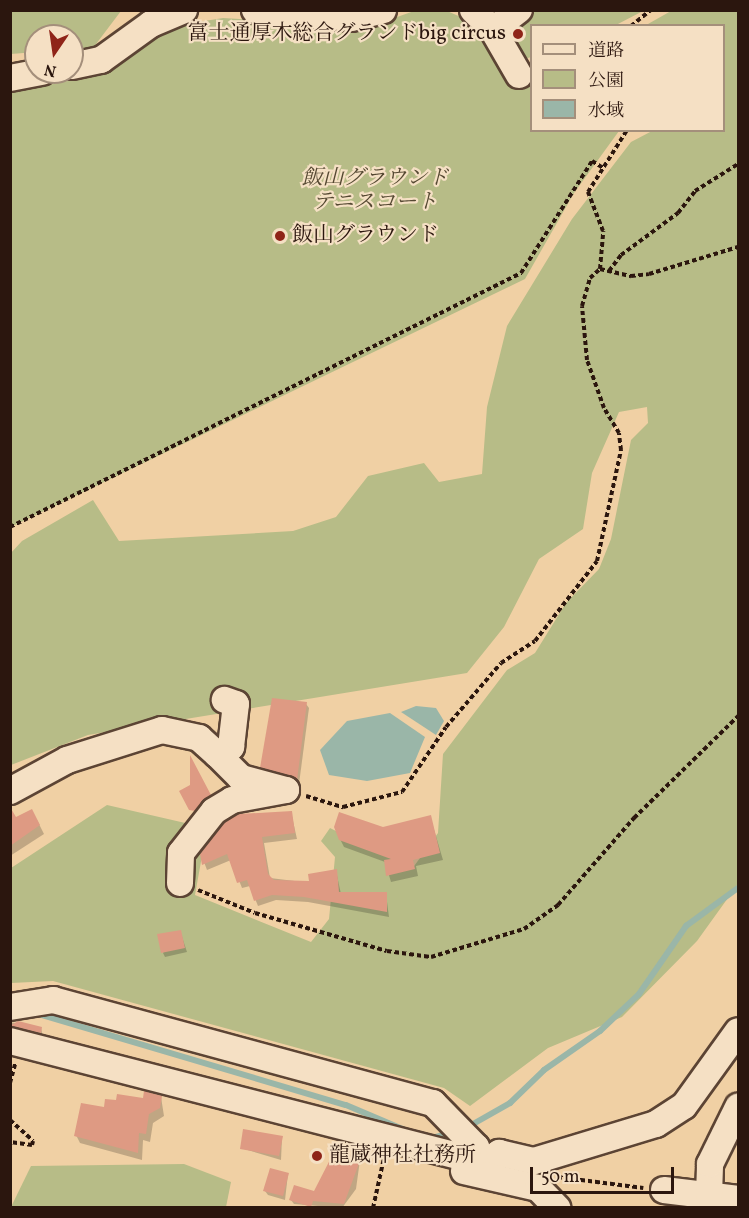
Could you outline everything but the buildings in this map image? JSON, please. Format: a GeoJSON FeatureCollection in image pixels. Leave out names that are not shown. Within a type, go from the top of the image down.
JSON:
{"type":"FeatureCollection","features":[{"type":"Feature","properties":{"kind":"street"},"geometry":{"type":"LineString","coordinates":[[84,64],[101,60],[151,24],[184,10]]}},
{"type":"Feature","properties":{"kind":"street"},"geometry":{"type":"LineString","coordinates":[[255,10],[351,18],[383,10]]}},
{"type":"Feature","properties":{"kind":"street"},"geometry":{"type":"LineString","coordinates":[[473,10],[493,30],[519,75]]}},
{"type":"Feature","properties":{"kind":"street"},"geometry":{"type":"LineString","coordinates":[[493,30],[519,10]]}},
{"type":"Feature","properties":{"kind":"street"},"geometry":{"type":"LineString","coordinates":[[216,753],[231,747],[236,704],[225,700]]}},
{"type":"Feature","properties":{"kind":"street"},"geometry":{"type":"LineString","coordinates":[[10,791],[67,760],[162,730],[199,738],[241,778],[286,790]]}},
{"type":"Feature","properties":{"kind":"street"},"geometry":{"type":"LineString","coordinates":[[180,883],[181,853],[214,811],[232,801],[286,790]]}},
{"type":"Feature","properties":{"kind":"street"},"geometry":{"type":"LineString","coordinates":[[10,1007],[53,1000],[433,1103],[470,1138],[476,1147],[470,1161]]}},
{"type":"Feature","properties":{"kind":"street"},"geometry":{"type":"LineString","coordinates":[[10,1041],[488,1164],[499,1153],[534,1161],[656,1124],[684,1106],[738,1031]]}},
{"type":"Feature","properties":{"kind":"street"},"geometry":{"type":"LineString","coordinates":[[709,1196],[710,1164],[738,1107]]}},
{"type":"Feature","properties":{"kind":"street"},"geometry":{"type":"LineString","coordinates":[[419,1146],[436,1159],[461,1170],[546,1192],[557,1208]]}},
{"type":"Feature","properties":{"kind":"street"},"geometry":{"type":"LineString","coordinates":[[664,1190],[738,1199]]}},
{"type":"Feature","properties":{"kind":"path"},"geometry":{"type":"LineString","coordinates":[[635,24],[651,10]]}},
{"type":"Feature","properties":{"kind":"path"},"geometry":{"type":"LineString","coordinates":[[286,790],[343,807],[402,792],[446,727],[501,663],[535,641],[597,561],[621,450],[620,433],[604,408],[587,360],[582,306],[590,278],[600,269],[603,231],[588,192],[626,132]]}},
{"type":"Feature","properties":{"kind":"path"},"geometry":{"type":"LineString","coordinates":[[10,528],[521,273],[592,161],[603,168]]}},
{"type":"Feature","properties":{"kind":"path"},"geometry":{"type":"LineString","coordinates":[[609,271],[621,255],[678,213],[695,191],[738,164]]}},
{"type":"Feature","properties":{"kind":"path"},"geometry":{"type":"LineString","coordinates":[[600,269],[649,274],[738,248]]}},
{"type":"Feature","properties":{"kind":"path"},"geometry":{"type":"LineString","coordinates":[[180,883],[255,913],[387,951],[431,957],[524,929],[558,905],[634,818],[738,716]]}},
{"type":"Feature","properties":{"kind":"path"},"geometry":{"type":"LineString","coordinates":[[10,1120],[33,1141],[32,1145],[10,1142]]}},
{"type":"Feature","properties":{"kind":"path"},"geometry":{"type":"LineString","coordinates":[[373,1208],[383,1158],[419,1146]]}},
{"type":"Feature","properties":{"kind":"path"},"geometry":{"type":"LineString","coordinates":[[552,1176],[664,1190]]}},
{"type":"Feature","properties":{"kind":"green space"},"geometry":{"type":"Polygon","coordinates":[[[11,10],[121,10],[93,48],[84,48],[84,24],[24,24],[24,53],[11,54],[11,10]]]}},
{"type":"Feature","properties":{"kind":"green space","name":"飯山グラウンド"},"geometry":{"type":"Polygon","coordinates":[[[414,11],[447,11],[470,21],[526,70],[530,68],[530,132],[618,132],[574,193],[525,279],[11,527],[11,93],[53,84],[84,84],[84,76],[174,26],[223,18],[369,27],[414,11]]]}},
{"type":"Feature","properties":{"kind":"green space","name":"富士通厚木総合グランドbig circus"},"geometry":{"type":"Polygon","coordinates":[[[525,11],[643,11],[618,24],[530,24],[530,57],[522,60],[505,38],[525,11]]]}},
{"type":"Feature","properties":{"kind":"green space"},"geometry":{"type":"Polygon","coordinates":[[[671,11],[738,11],[738,884],[697,941],[622,1017],[548,1048],[470,1106],[444,1088],[53,981],[11,983],[11,868],[107,805],[207,828],[195,895],[311,942],[329,919],[335,857],[321,841],[330,828],[412,869],[438,833],[443,754],[507,670],[535,653],[566,603],[599,569],[611,539],[631,440],[648,423],[647,407],[619,412],[592,473],[583,529],[539,559],[504,627],[467,673],[88,735],[11,765],[10,554],[22,541],[93,500],[119,541],[293,531],[336,517],[368,476],[424,463],[439,482],[482,474],[487,407],[507,326],[572,219],[631,142],[650,132],[725,132],[725,24],[648,24],[671,11]]]}},
{"type":"Feature","properties":{"kind":"green space"},"geometry":{"type":"Polygon","coordinates":[[[184,1164],[231,1182],[226,1207],[11,1207],[31,1166],[184,1164]]]}},
{"type":"Feature","properties":{"kind":"water"},"geometry":{"type":"Polygon","coordinates":[[[416,706],[436,708],[444,721],[436,735],[401,712],[416,706]]]}},
{"type":"Feature","properties":{"kind":"water"},"geometry":{"type":"Polygon","coordinates":[[[390,713],[425,737],[410,773],[367,781],[329,775],[320,750],[347,721],[390,713]]]}},
{"type":"Feature","properties":{"kind":"waterway"},"geometry":{"type":"LineString","coordinates":[[466,1128],[510,1103],[544,1070],[600,1031],[639,994],[686,926],[738,888]]}},
{"type":"Feature","properties":{"kind":"waterway"},"geometry":{"type":"LineString","coordinates":[[35,1013],[346,1105],[405,1130]]}},
{"type":"Feature","properties":{"kind":"waterway"},"geometry":{"type":"LineString","coordinates":[[432,1138],[454,1132]]}},
{"type":"Feature","properties":{"kind":"place","name":"富士通厚木総合グランドbig circus"},"geometry":{"type":"Point","coordinates":[518,34]}},
{"type":"Feature","properties":{"kind":"place","name":"飯山グラウンド"},"geometry":{"type":"Point","coordinates":[280,236]}},
{"type":"Feature","properties":{"kind":"place","name":"龍蔵神社社務所"},"geometry":{"type":"Point","coordinates":[317,1156]}},
{"type":"Feature","properties":{"kind":"park label","name":"飯山グラウンド テニスコート"},"geometry":{"type":"Point","coordinates":[375,191]}}]}
